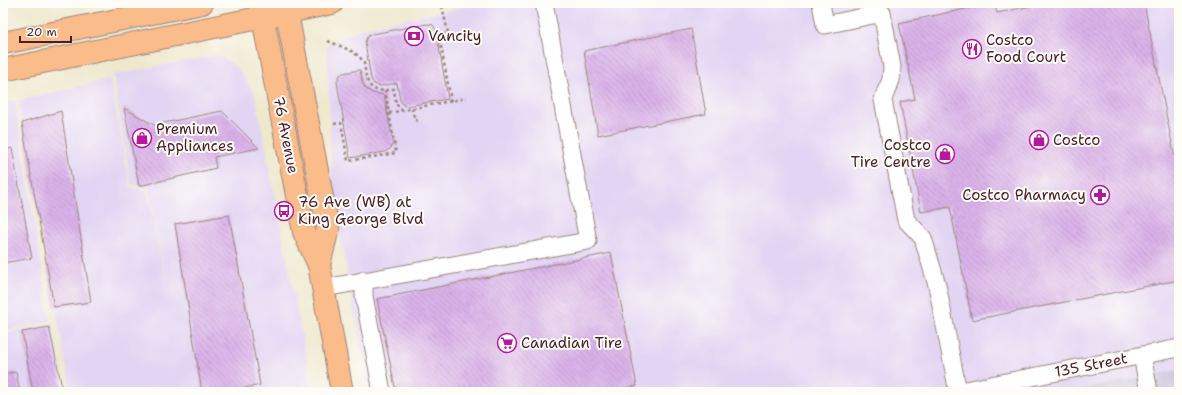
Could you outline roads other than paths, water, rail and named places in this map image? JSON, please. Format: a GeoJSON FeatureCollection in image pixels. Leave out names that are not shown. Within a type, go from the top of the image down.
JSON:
{"type":"FeatureCollection","features":[{"type":"Feature","properties":{"kind":"main road"},"geometry":{"type":"LineString","coordinates":[[3,42],[202,3]]}},
{"type":"Feature","properties":{"kind":"main road"},"geometry":{"type":"LineString","coordinates":[[3,70],[262,10],[332,3]]}},
{"type":"Feature","properties":{"kind":"main road","name":"76 Avenue"},"geometry":{"type":"LineString","coordinates":[[286,7],[328,228],[320,265]]}},
{"type":"Feature","properties":{"kind":"main road","name":"76 Avenue"},"geometry":{"type":"LineString","coordinates":[[262,10],[304,232],[320,265],[342,392]]}},
{"type":"Feature","properties":{"kind":"street"},"geometry":{"type":"LineString","coordinates":[[324,288],[588,241],[544,3]]}},
{"type":"Feature","properties":{"kind":"street"},"geometry":{"type":"LineString","coordinates":[[821,3],[825,25],[882,13],[892,67],[891,80],[883,100],[906,220],[923,238],[937,285],[957,392]]}},
{"type":"Feature","properties":{"kind":"street"},"geometry":{"type":"LineString","coordinates":[[364,280],[364,296],[382,392]]}},
{"type":"Feature","properties":{"kind":"street","name":"135 Street"},"geometry":{"type":"LineString","coordinates":[[957,392],[1003,387],[1179,348]]}},
{"type":"Feature","properties":{"kind":"street"},"geometry":{"type":"LineString","coordinates":[[1142,355],[1149,392]]}},
{"type":"Feature","properties":{"kind":"place","name":"Vancity"},"geometry":{"type":"Point","coordinates":[414,36]}},
{"type":"Feature","properties":{"kind":"place","name":"Costco Food Court"},"geometry":{"type":"Point","coordinates":[972,49]}},
{"type":"Feature","properties":{"kind":"place","name":"Premium Appliances"},"geometry":{"type":"Point","coordinates":[142,138]}},
{"type":"Feature","properties":{"kind":"place","name":"Costco"},"geometry":{"type":"Point","coordinates":[1039,140]}},
{"type":"Feature","properties":{"kind":"place","name":"Costco Tire Centre"},"geometry":{"type":"Point","coordinates":[945,154]}},
{"type":"Feature","properties":{"kind":"place","name":"Costco Pharmacy"},"geometry":{"type":"Point","coordinates":[1100,195]}},
{"type":"Feature","properties":{"kind":"place","name":"76 Ave (WB) at King George Blvd"},"geometry":{"type":"Point","coordinates":[284,211]}},
{"type":"Feature","properties":{"kind":"place","name":"Canadian Tire"},"geometry":{"type":"Point","coordinates":[507,343]}}]}
